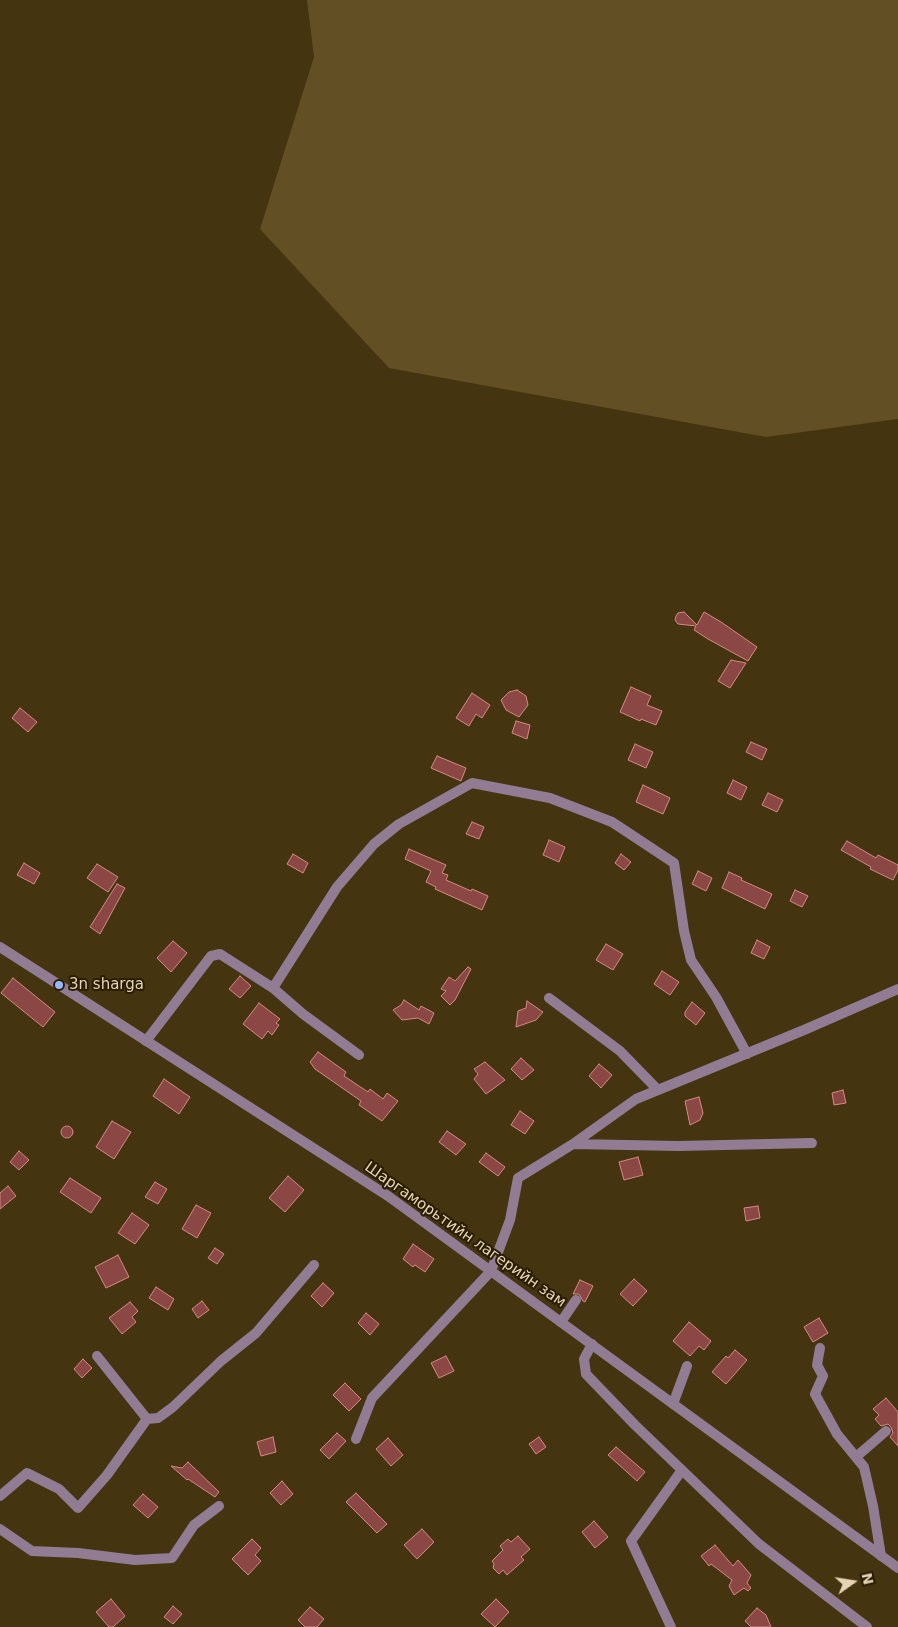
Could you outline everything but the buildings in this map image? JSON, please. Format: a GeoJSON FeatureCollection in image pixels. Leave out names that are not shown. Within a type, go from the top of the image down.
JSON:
{"type":"FeatureCollection","features":[{"type":"Feature","properties":{"kind":"street"},"geometry":{"type":"LineString","coordinates":[[273,988],[337,888],[374,844],[399,824],[472,783],[550,798],[603,818],[674,863],[684,932],[691,960],[716,997],[747,1054]]}},
{"type":"Feature","properties":{"kind":"street","name":"Шаргаморьтийн лагерийн зам"},"geometry":{"type":"LineString","coordinates":[[0,947],[388,1196],[898,1568]]}},
{"type":"Feature","properties":{"kind":"street"},"geometry":{"type":"LineString","coordinates":[[146,1041],[211,956],[220,954],[273,988],[302,1014],[359,1055]]}},
{"type":"Feature","properties":{"kind":"street"},"geometry":{"type":"LineString","coordinates":[[356,1439],[372,1398],[491,1271],[510,1220],[518,1178],[573,1144],[636,1099],[747,1054],[897,989]]}},
{"type":"Feature","properties":{"kind":"street"},"geometry":{"type":"LineString","coordinates":[[549,998],[620,1051],[658,1090]]}},
{"type":"Feature","properties":{"kind":"street"},"geometry":{"type":"LineString","coordinates":[[573,1144],[679,1146],[812,1143]]}},
{"type":"Feature","properties":{"kind":"street"},"geometry":{"type":"LineString","coordinates":[[0,1496],[27,1473],[59,1489],[78,1508],[107,1475],[147,1419],[158,1418],[173,1407],[221,1361],[256,1333],[314,1265]]}},
{"type":"Feature","properties":{"kind":"street"},"geometry":{"type":"LineString","coordinates":[[561,1322],[576,1300]]}},
{"type":"Feature","properties":{"kind":"street"},"geometry":{"type":"LineString","coordinates":[[592,1344],[584,1359],[586,1374],[635,1425],[759,1544],[867,1627]]}},
{"type":"Feature","properties":{"kind":"street"},"geometry":{"type":"LineString","coordinates":[[820,1348],[817,1365],[823,1376],[815,1394],[837,1434],[864,1466],[881,1556]]}},
{"type":"Feature","properties":{"kind":"street"},"geometry":{"type":"LineString","coordinates":[[97,1356],[147,1419]]}},
{"type":"Feature","properties":{"kind":"street"},"geometry":{"type":"LineString","coordinates":[[673,1404],[687,1366]]}},
{"type":"Feature","properties":{"kind":"street"},"geometry":{"type":"LineString","coordinates":[[856,1456],[886,1431]]}},
{"type":"Feature","properties":{"kind":"street"},"geometry":{"type":"LineString","coordinates":[[671,1627],[630,1541],[682,1470]]}},
{"type":"Feature","properties":{"kind":"street"},"geometry":{"type":"LineString","coordinates":[[0,1529],[32,1551],[78,1552],[135,1560],[172,1558],[194,1525],[219,1506]]}},
{"type":"Feature","properties":{"kind":"shaded area"},"geometry":{"type":"Polygon","coordinates":[[[307,0],[898,0],[898,419],[766,437],[389,368],[260,229],[314,57],[307,0]]]}},
{"type":"Feature","properties":{"kind":"place","name":"3n sharga"},"geometry":{"type":"Point","coordinates":[59,985]}}]}
